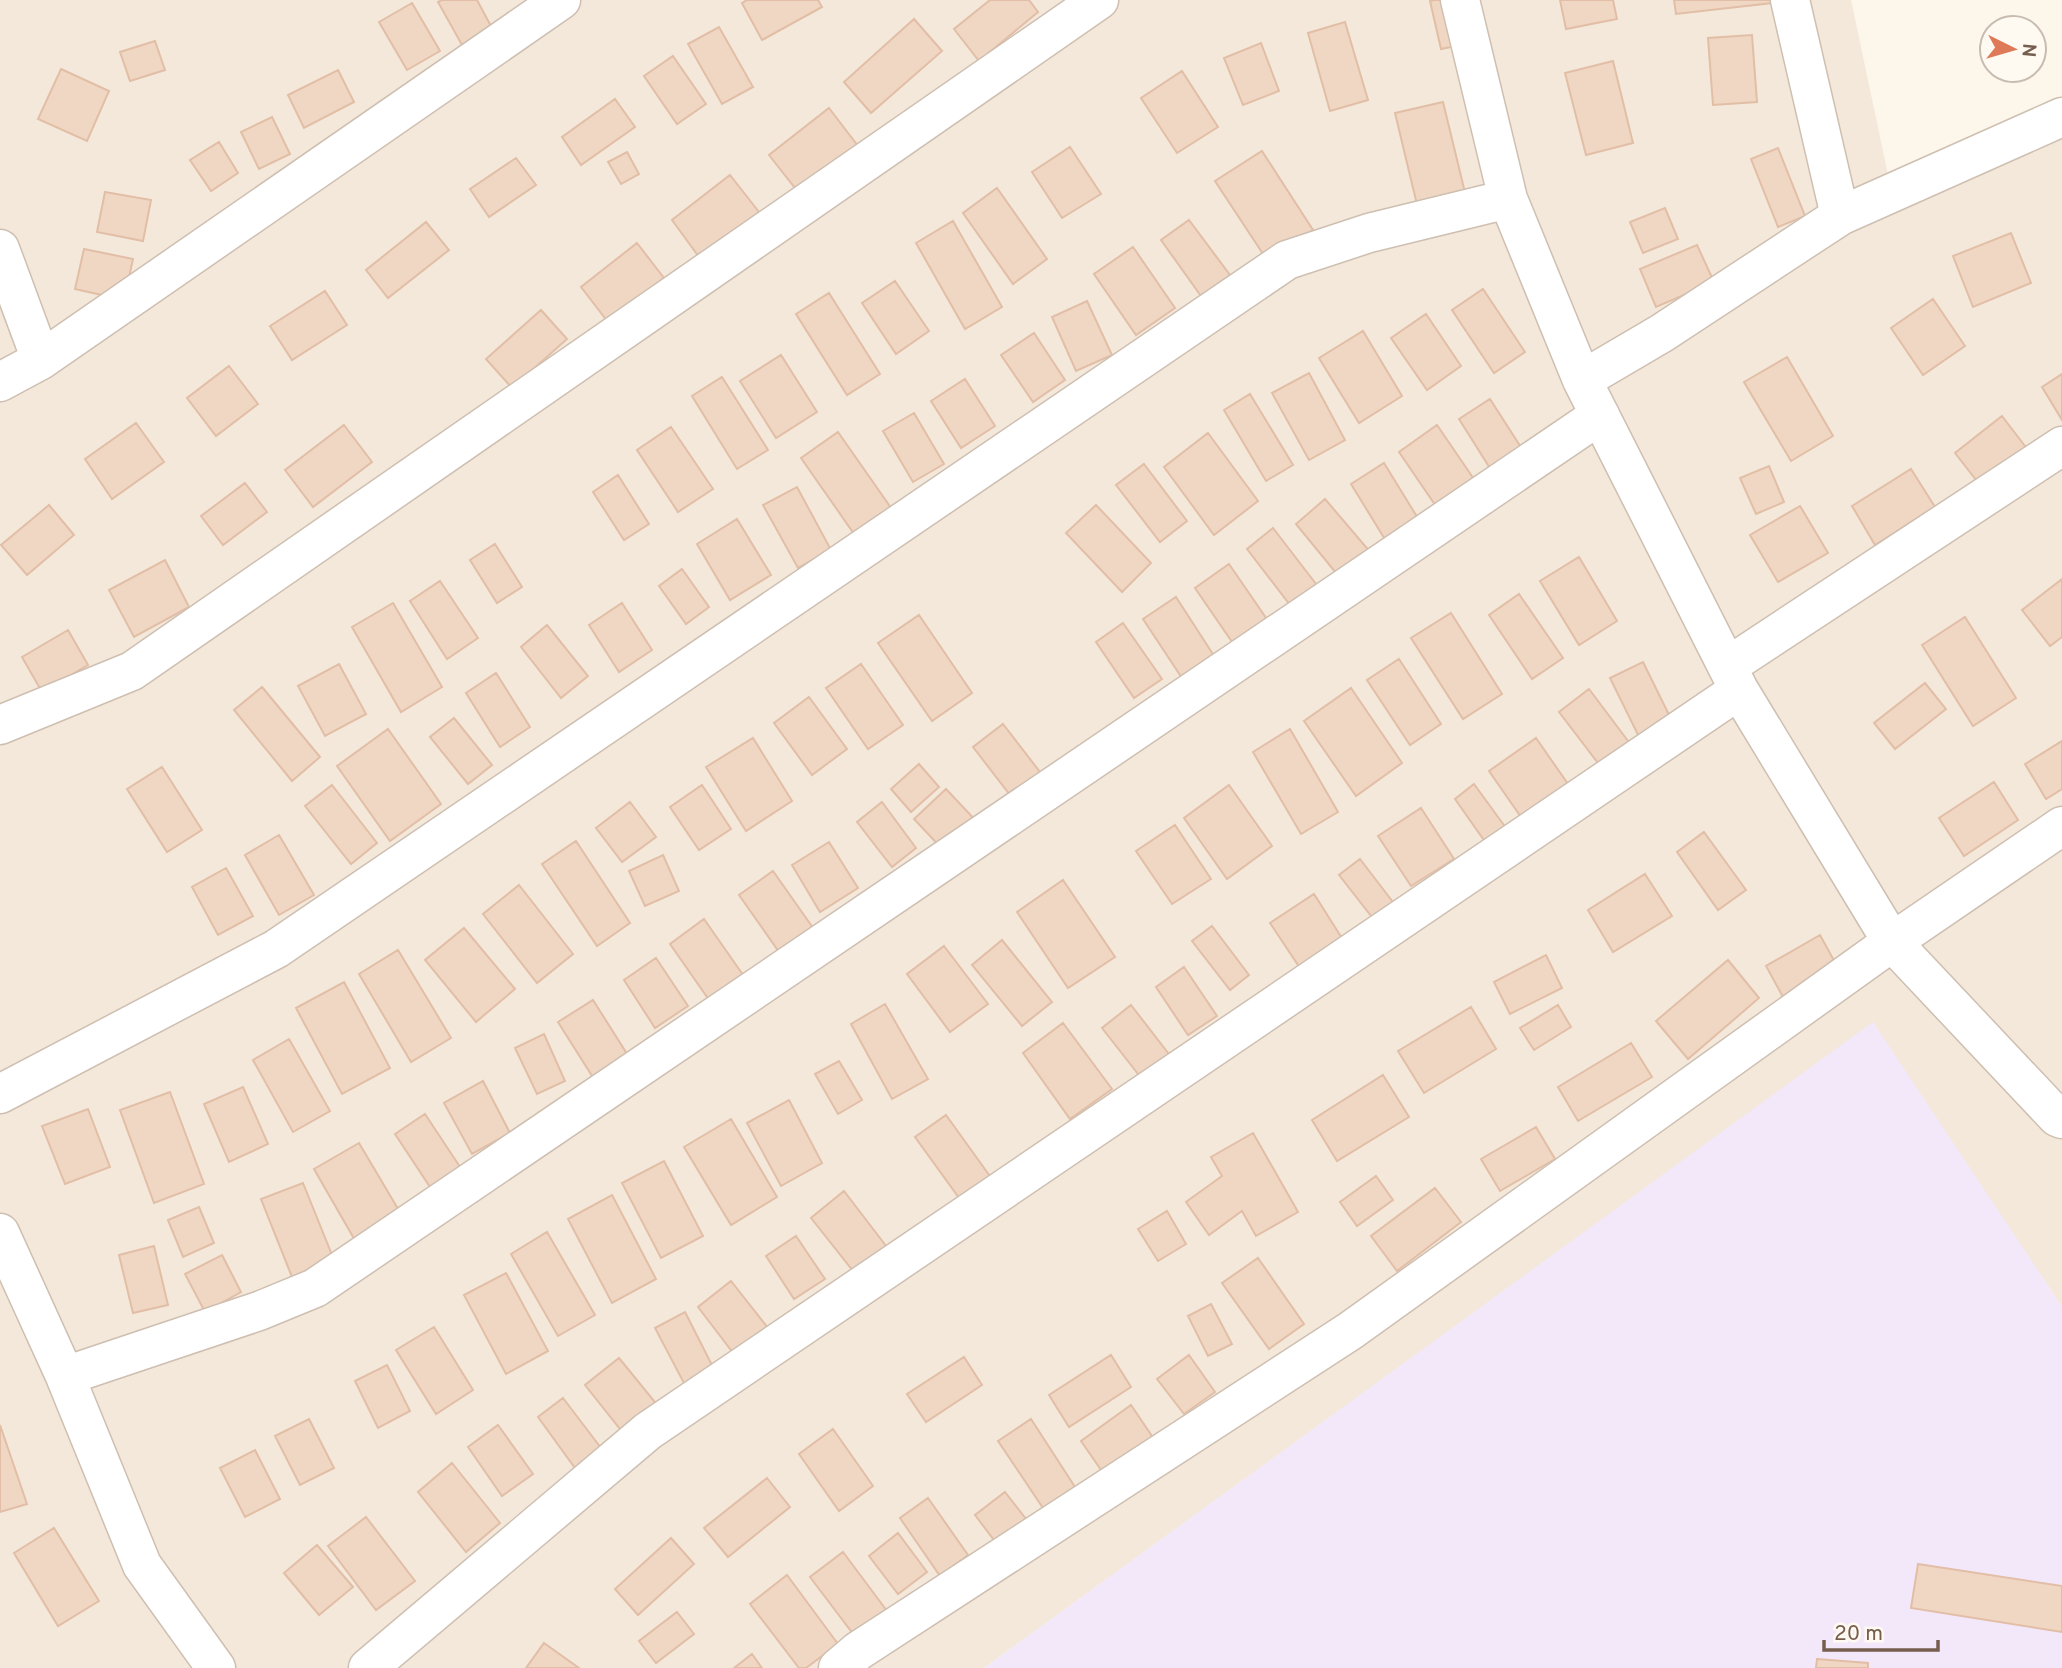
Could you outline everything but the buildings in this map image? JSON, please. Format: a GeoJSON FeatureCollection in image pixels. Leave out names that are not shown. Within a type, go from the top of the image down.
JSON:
{"type":"FeatureCollection","features":[{"type":"Feature","properties":{"kind":"street"},"geometry":{"type":"LineString","coordinates":[[0,382],[41,360],[561,0]]}},
{"type":"Feature","properties":{"kind":"street"},"geometry":{"type":"LineString","coordinates":[[0,725],[132,671],[1099,0]]}},
{"type":"Feature","properties":{"kind":"street"},"geometry":{"type":"LineString","coordinates":[[1460,0],[1508,200],[1582,380],[1733,678],[1892,942],[2057,1117],[2062,1119]]}},
{"type":"Feature","properties":{"kind":"street"},"geometry":{"type":"LineString","coordinates":[[1790,0],[1840,216]]}},
{"type":"Feature","properties":{"kind":"street"},"geometry":{"type":"LineString","coordinates":[[1582,380],[1662,333],[1840,216],[2062,117]]}},
{"type":"Feature","properties":{"kind":"street"},"geometry":{"type":"LineString","coordinates":[[0,1094],[276,949],[1287,260],[1369,233],[1508,200]]}},
{"type":"Feature","properties":{"kind":"street"},"geometry":{"type":"LineString","coordinates":[[0,249],[41,360]]}},
{"type":"Feature","properties":{"kind":"street"},"geometry":{"type":"LineString","coordinates":[[65,1376],[259,1311],[315,1288],[1600,415]]}},
{"type":"Feature","properties":{"kind":"street"},"geometry":{"type":"LineString","coordinates":[[368,1668],[648,1431],[1733,678],[2062,446]]}},
{"type":"Feature","properties":{"kind":"street"},"geometry":{"type":"LineString","coordinates":[[838,1668],[858,1651],[1350,1331],[1892,942],[2062,826]]}},
{"type":"Feature","properties":{"kind":"street"},"geometry":{"type":"LineString","coordinates":[[0,1233],[65,1376],[142,1565],[216,1668]]}},
{"type":"Feature","properties":{"kind":"shaded area"},"geometry":{"type":"Polygon","coordinates":[[[0,0],[1851,0],[1888,175],[2062,117],[2062,1307],[1873,1023],[984,1668],[0,1668],[0,0]]]}},
{"type":"Feature","properties":{"kind":"shaded area"},"geometry":{"type":"Polygon","coordinates":[[[1873,1022],[2062,1307],[2062,1668],[984,1668],[1873,1022]]]}}]}
